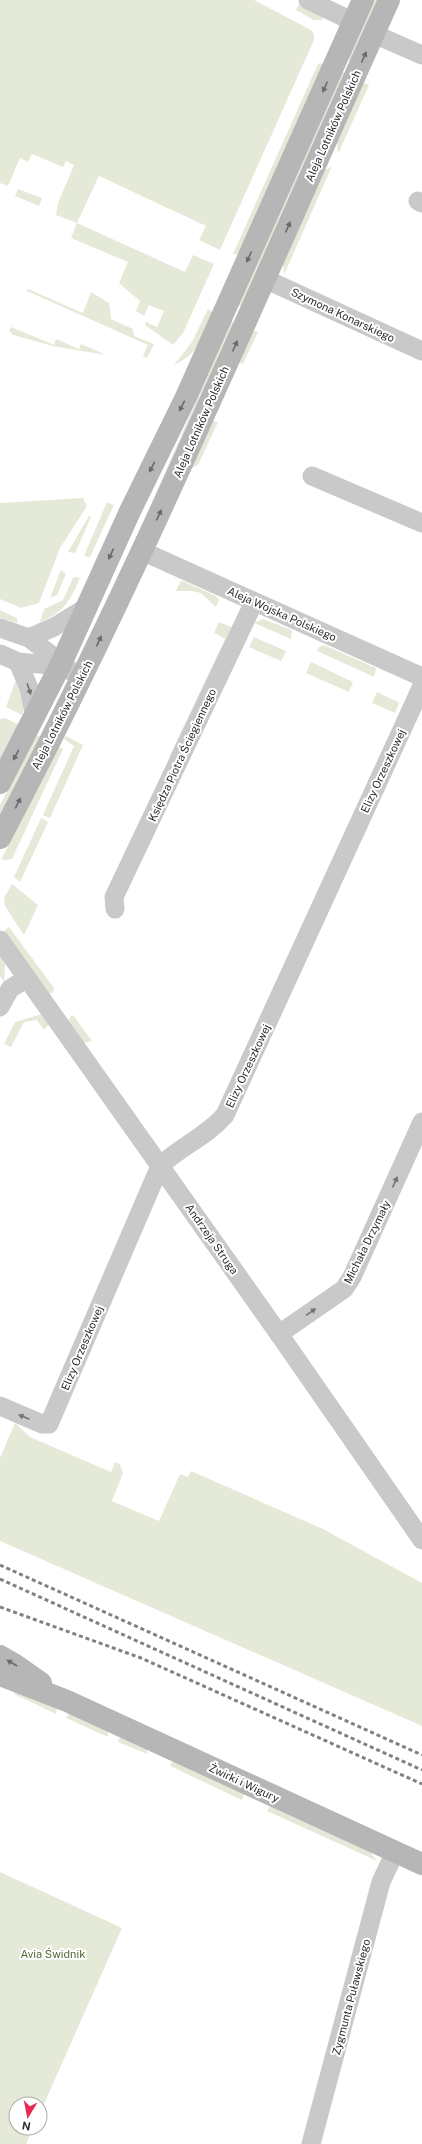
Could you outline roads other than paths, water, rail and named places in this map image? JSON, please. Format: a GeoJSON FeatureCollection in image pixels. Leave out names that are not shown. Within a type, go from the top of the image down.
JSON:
{"type":"FeatureCollection","features":[{"type":"Feature","properties":{"kind":"street"},"geometry":{"type":"LineString","coordinates":[[308,0],[354,22]]}},
{"type":"Feature","properties":{"kind":"street","name":"Aleja Lotników Polskich"},"geometry":{"type":"LineString","coordinates":[[0,783],[60,666],[127,518],[186,397],[363,0]]}},
{"type":"Feature","properties":{"kind":"street","name":"Aleja Lotników Polskich"},"geometry":{"type":"LineString","coordinates":[[0,838],[82,676],[142,551],[389,0]]}},
{"type":"Feature","properties":{"kind":"street"},"geometry":{"type":"LineString","coordinates":[[374,34],[422,55]]}},
{"type":"Feature","properties":{"kind":"street","name":"Szymona Konarskiego"},"geometry":{"type":"LineString","coordinates":[[265,279],[422,351]]}},
{"type":"Feature","properties":{"kind":"street"},"geometry":{"type":"LineString","coordinates":[[312,476],[422,523]]}},
{"type":"Feature","properties":{"kind":"street"},"geometry":{"type":"LineString","coordinates":[[127,518],[140,533],[142,551]]}},
{"type":"Feature","properties":{"kind":"street","name":"Aleja Wojska Polskiego"},"geometry":{"type":"LineString","coordinates":[[142,551],[422,677]]}},
{"type":"Feature","properties":{"kind":"street","name":"Księdza Piotra Ściegiennego"},"geometry":{"type":"LineString","coordinates":[[116,909],[114,897],[254,602]]}},
{"type":"Feature","properties":{"kind":"street"},"geometry":{"type":"LineString","coordinates":[[29,638],[54,627],[87,608]]}},
{"type":"Feature","properties":{"kind":"street"},"geometry":{"type":"LineString","coordinates":[[0,628],[29,638],[50,654],[60,666]]}},
{"type":"Feature","properties":{"kind":"street"},"geometry":{"type":"LineString","coordinates":[[0,654],[18,662],[60,666],[82,676]]}},
{"type":"Feature","properties":{"kind":"street"},"geometry":{"type":"LineString","coordinates":[[18,662],[29,688],[35,717]]}},
{"type":"Feature","properties":{"kind":"street","name":"Elizy Orzeszkowej"},"geometry":{"type":"LineString","coordinates":[[0,1406],[42,1424],[49,1424],[160,1166],[174,1152],[219,1122],[225,1115],[422,686]]}},
{"type":"Feature","properties":{"kind":"street","name":"Andrzeja Struga"},"geometry":{"type":"LineString","coordinates":[[0,940],[280,1334],[422,1540]]}},
{"type":"Feature","properties":{"kind":"street"},"geometry":{"type":"LineString","coordinates":[[0,1007],[10,989],[27,978]]}},
{"type":"Feature","properties":{"kind":"street","name":"Michała Drzymały"},"geometry":{"type":"LineString","coordinates":[[280,1334],[344,1289],[422,1122]]}},
{"type":"Feature","properties":{"kind":"street"},"geometry":{"type":"LineString","coordinates":[[0,1656],[67,1701]]}},
{"type":"Feature","properties":{"kind":"street"},"geometry":{"type":"LineString","coordinates":[[0,1675],[67,1701]]}},
{"type":"Feature","properties":{"kind":"street","name":"Żwirki i Wigury"},"geometry":{"type":"LineString","coordinates":[[67,1701],[422,1864]]}},
{"type":"Feature","properties":{"kind":"street","name":"Zygmunta Puławskiego"},"geometry":{"type":"LineString","coordinates":[[311,2144],[381,1882],[395,1852]]}},
{"type":"Feature","properties":{"kind":"railway"},"geometry":{"type":"LineString","coordinates":[[0,1565],[422,1755]]}},
{"type":"Feature","properties":{"kind":"railway"},"geometry":{"type":"LineString","coordinates":[[0,1579],[422,1770]]}},
{"type":"Feature","properties":{"kind":"railway"},"geometry":{"type":"LineString","coordinates":[[0,1607],[141,1658],[422,1784]]}},
{"type":"Feature","properties":{"kind":"park label","name":"Avia Świdnik"},"geometry":{"type":"Point","coordinates":[53,1954]}}]}
